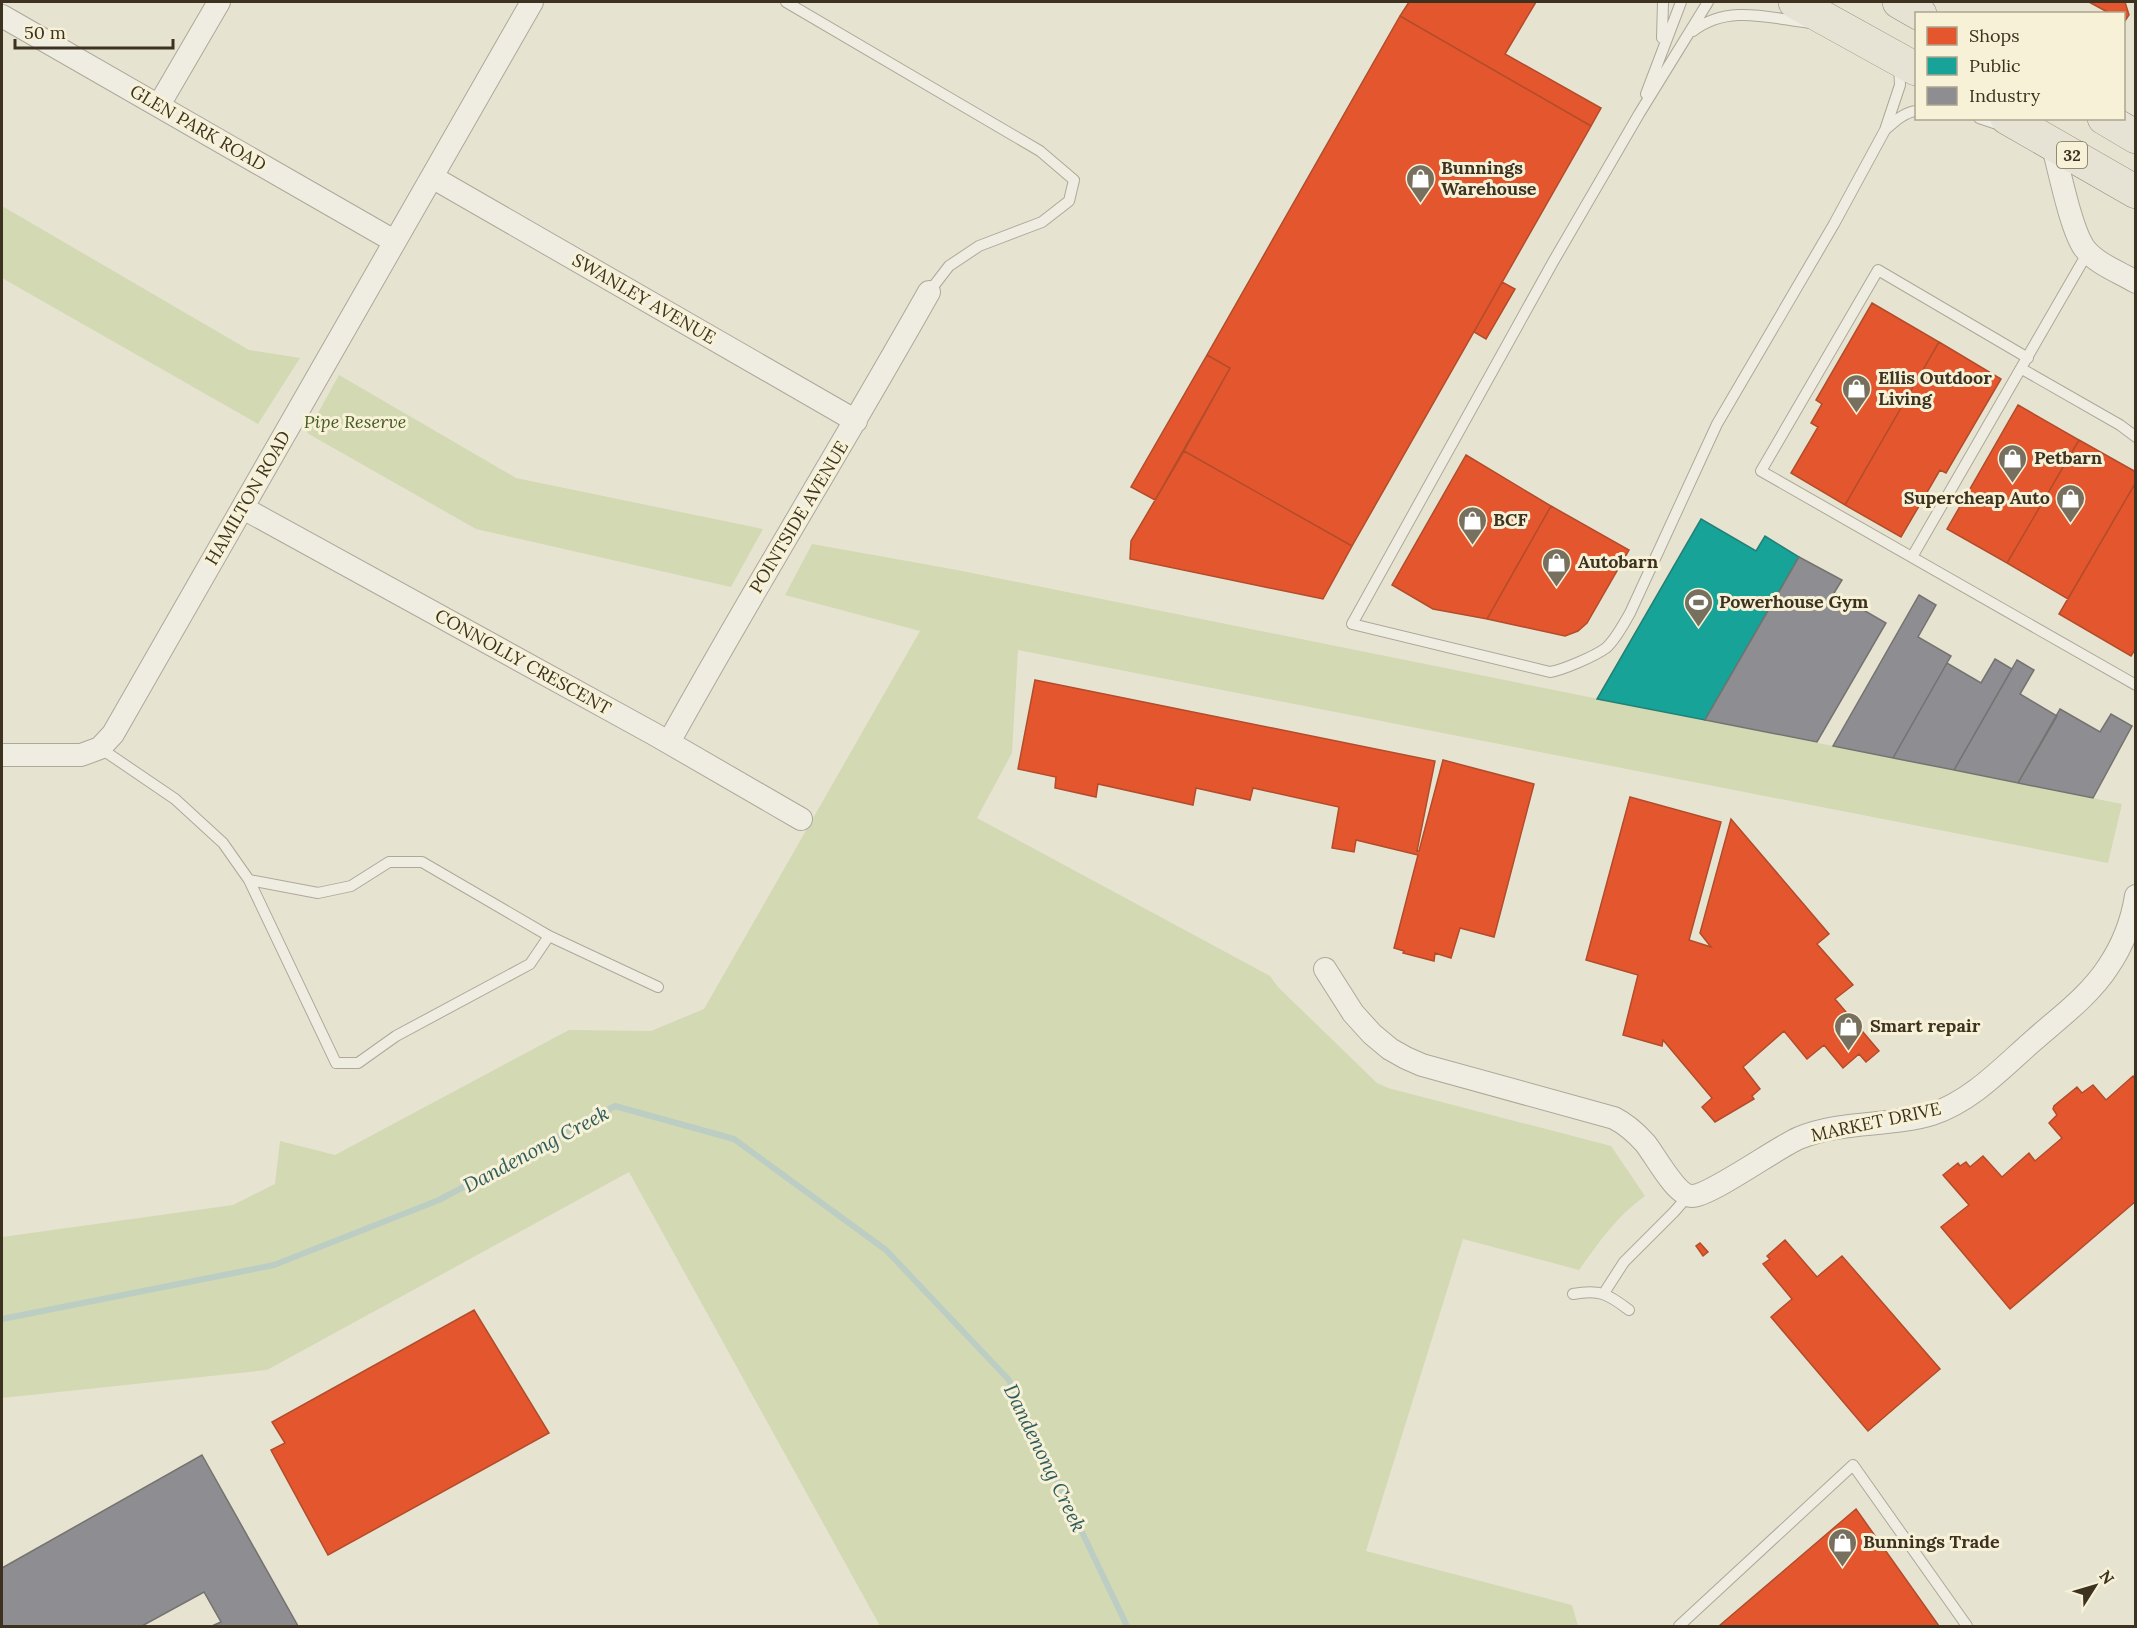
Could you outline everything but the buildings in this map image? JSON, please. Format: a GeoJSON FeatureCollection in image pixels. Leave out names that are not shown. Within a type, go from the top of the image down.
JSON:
{"type":"FeatureCollection","features":[{"type":"Feature","properties":{"kind":"main road"},"geometry":{"type":"LineString","coordinates":[[1795,2],[1907,64]]}},
{"type":"Feature","properties":{"kind":"main road"},"geometry":{"type":"LineString","coordinates":[[1899,2],[1916,12]]}},
{"type":"Feature","properties":{"kind":"main road","name":"32"},"geometry":{"type":"LineString","coordinates":[[2011,120],[2136,192]]}},
{"type":"Feature","properties":{"kind":"main road"},"geometry":{"type":"LineString","coordinates":[[2107,120],[2136,137]]}},
{"type":"Feature","properties":{"kind":"street"},"geometry":{"type":"LineString","coordinates":[[159,105],[219,2]]}},
{"type":"Feature","properties":{"kind":"street","name":"HAMILTON ROAD"},"geometry":{"type":"LineString","coordinates":[[100,748],[113,734],[532,2]]}},
{"type":"Feature","properties":{"kind":"street","name":"GLEN PARK ROAD"},"geometry":{"type":"LineString","coordinates":[[2,16],[394,241]]}},
{"type":"Feature","properties":{"kind":"street"},"geometry":{"type":"LineString","coordinates":[[2052,143],[2077,234],[2094,258],[2136,282]]}},
{"type":"Feature","properties":{"kind":"street","name":"SWANLEY AVENUE"},"geometry":{"type":"LineString","coordinates":[[432,177],[856,421]]}},
{"type":"Feature","properties":{"kind":"street","name":"POINTSIDE AVENUE"},"geometry":{"type":"LineString","coordinates":[[669,742],[929,292]]}},
{"type":"Feature","properties":{"kind":"street","name":"CONNOLLY CRESCENT"},"geometry":{"type":"LineString","coordinates":[[243,508],[669,742],[801,819]]}},
{"type":"Feature","properties":{"kind":"street"},"geometry":{"type":"LineString","coordinates":[[2,755],[81,755],[100,748]]}},
{"type":"Feature","properties":{"kind":"street","name":"MARKET DRIVE"},"geometry":{"type":"LineString","coordinates":[[1688,1196],[1698,1196],[1706,1192],[1768,1154],[1804,1136],[1845,1125],[1932,1114],[1964,1099],[2093,987],[2121,945],[2129,926],[2136,896]]}},
{"type":"Feature","properties":{"kind":"street"},"geometry":{"type":"LineString","coordinates":[[1325,969],[1353,1013],[1372,1034],[1390,1049],[1422,1065],[1614,1118],[1644,1142],[1672,1182],[1688,1196]]}},
{"type":"Feature","properties":{"kind":"lane"},"geometry":{"type":"LineString","coordinates":[[786,2],[1040,151],[1074,180],[1069,201],[1051,215],[1033,226],[979,246],[949,266],[929,292]]}},
{"type":"Feature","properties":{"kind":"lane"},"geometry":{"type":"LineString","coordinates":[[1660,57],[1663,2]]}},
{"type":"Feature","properties":{"kind":"lane"},"geometry":{"type":"LineString","coordinates":[[1639,114],[1681,2]]}},
{"type":"Feature","properties":{"kind":"lane"},"geometry":{"type":"LineString","coordinates":[[1708,2],[1639,114],[1352,624],[1550,672],[1560,670],[1605,648],[1615,638],[1630,613],[1717,424],[1834,224],[1885,130],[1907,64]]}},
{"type":"Feature","properties":{"kind":"lane"},"geometry":{"type":"LineString","coordinates":[[1690,33],[1713,18],[1728,15],[1747,15],[1842,28]]}},
{"type":"Feature","properties":{"kind":"lane"},"geometry":{"type":"LineString","coordinates":[[1885,130],[1897,120],[1915,111]]}},
{"type":"Feature","properties":{"kind":"lane"},"geometry":{"type":"LineString","coordinates":[[1985,120],[2052,143]]}},
{"type":"Feature","properties":{"kind":"lane"},"geometry":{"type":"LineString","coordinates":[[1912,557],[2088,252]]}},
{"type":"Feature","properties":{"kind":"lane"},"geometry":{"type":"LineString","coordinates":[[2028,358],[1878,270],[1761,471],[2136,685]]}},
{"type":"Feature","properties":{"kind":"lane"},"geometry":{"type":"LineString","coordinates":[[2022,369],[2120,425],[2136,437]]}},
{"type":"Feature","properties":{"kind":"lane"},"geometry":{"type":"LineString","coordinates":[[100,748],[175,799],[223,843],[249,880],[336,1063],[358,1063],[396,1036],[530,964],[549,936]]}},
{"type":"Feature","properties":{"kind":"lane"},"geometry":{"type":"LineString","coordinates":[[249,880],[318,893],[351,886],[389,862],[422,862],[549,936],[658,987]]}},
{"type":"Feature","properties":{"kind":"lane"},"geometry":{"type":"LineString","coordinates":[[1604,1293],[1624,1262],[1688,1196]]}},
{"type":"Feature","properties":{"kind":"lane"},"geometry":{"type":"LineString","coordinates":[[1573,1294],[1594,1291],[1604,1293],[1629,1310]]}},
{"type":"Feature","properties":{"kind":"lane"},"geometry":{"type":"LineString","coordinates":[[1679,1626],[1853,1465],[1967,1626]]}},
{"type":"Feature","properties":{"kind":"green space","name":"Pipe Reserve"},"geometry":{"type":"Polygon","coordinates":[[[2,206],[249,350],[300,358],[258,424],[2,278],[2,206]]]}},
{"type":"Feature","properties":{"kind":"green space","name":"Pipe Reserve"},"geometry":{"type":"Polygon","coordinates":[[[339,375],[516,478],[763,529],[731,587],[476,529],[307,433],[339,375]]]}},
{"type":"Feature","properties":{"kind":"green space"},"geometry":{"type":"Polygon","coordinates":[[[812,544],[957,570],[2122,804],[2108,863],[1018,650],[1012,753],[977,818],[1270,976],[1278,987],[1377,1083],[1388,1088],[1611,1146],[1645,1196],[1617,1221],[1579,1270],[1463,1239],[1366,1551],[1572,1605],[1578,1626],[880,1626],[629,1172],[267,1370],[2,1398],[2,1237],[233,1205],[275,1184],[280,1141],[335,1155],[569,1030],[651,1031],[704,1009],[920,631],[785,595],[812,544]]]}},
{"type":"Feature","properties":{"kind":"waterway","name":"Dandenong Creek"},"geometry":{"type":"LineString","coordinates":[[2,1319],[274,1265],[439,1200],[615,1106],[734,1139],[886,1250],[1009,1380],[1127,1626]]}},
{"type":"Feature","properties":{"kind":"place","name":"Bunnings Warehouse"},"geometry":{"type":"Point","coordinates":[1420,204]}},
{"type":"Feature","properties":{"kind":"place","name":"Ellis Outdoor Living"},"geometry":{"type":"Point","coordinates":[1857,414]}},
{"type":"Feature","properties":{"kind":"place","name":"Petbarn"},"geometry":{"type":"Point","coordinates":[2013,484]}},
{"type":"Feature","properties":{"kind":"place","name":"Supercheap Auto"},"geometry":{"type":"Point","coordinates":[2071,524]}},
{"type":"Feature","properties":{"kind":"place","name":"BCF"},"geometry":{"type":"Point","coordinates":[1472,546]}},
{"type":"Feature","properties":{"kind":"place","name":"Autobarn"},"geometry":{"type":"Point","coordinates":[1557,588]}},
{"type":"Feature","properties":{"kind":"place","name":"Powerhouse Gym"},"geometry":{"type":"Point","coordinates":[1698,628]}},
{"type":"Feature","properties":{"kind":"place","name":"Smart repair"},"geometry":{"type":"Point","coordinates":[1849,1052]}},
{"type":"Feature","properties":{"kind":"place","name":"Bunnings Trade"},"geometry":{"type":"Point","coordinates":[1842,1568]}}]}
